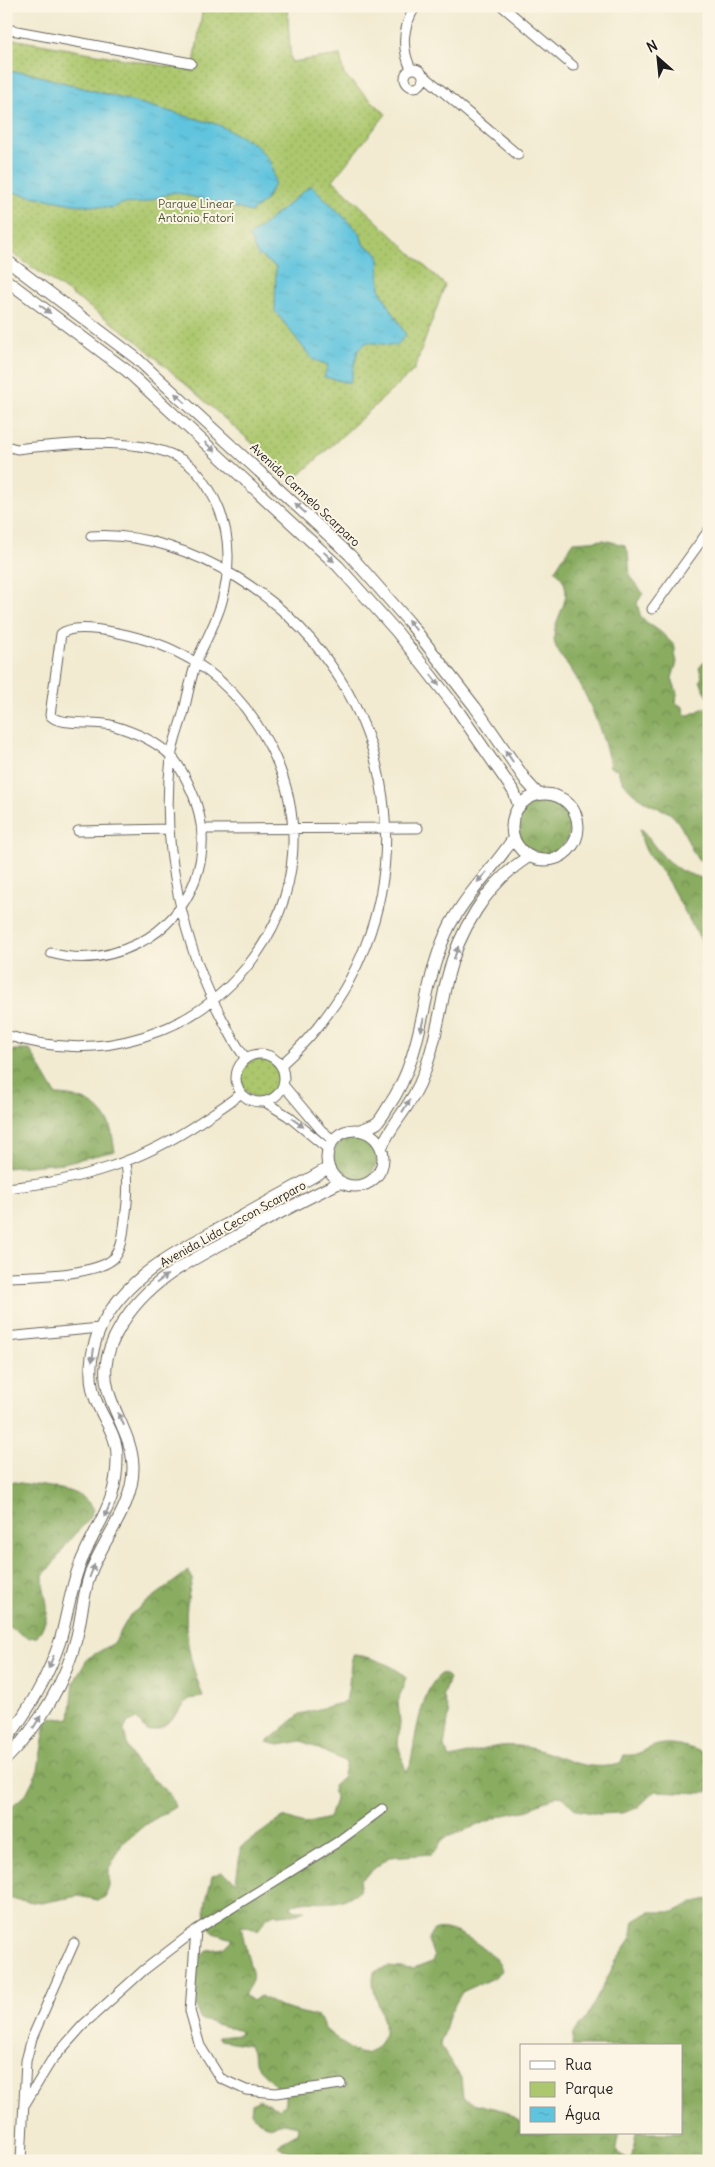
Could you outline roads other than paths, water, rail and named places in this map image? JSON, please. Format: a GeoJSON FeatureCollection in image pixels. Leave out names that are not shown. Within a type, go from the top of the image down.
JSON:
{"type":"FeatureCollection","features":[{"type":"Feature","properties":{"kind":"main road","name":"Avenida Carmelo Scarparo"},"geometry":{"type":"LineString","coordinates":[[6,260],[136,358],[350,555],[409,622],[475,707],[527,782],[538,794]]}},
{"type":"Feature","properties":{"kind":"main road"},"geometry":{"type":"LineString","coordinates":[[6,280],[126,370],[338,566],[397,632],[454,705],[514,792],[518,806]]}},
{"type":"Feature","properties":{"kind":"main road"},"geometry":{"type":"LineString","coordinates":[[538,794],[550,794],[561,798],[570,805],[576,816],[578,827],[574,844],[562,856],[550,861],[539,861],[528,857],[519,849],[513,839],[511,828],[513,816],[518,806],[528,798],[538,794]]}},
{"type":"Feature","properties":{"kind":"main road"},"geometry":{"type":"LineString","coordinates":[[513,839],[502,856],[474,886],[450,926],[433,972],[414,1056],[395,1096],[377,1122],[360,1130],[340,1134],[331,1144],[328,1168],[341,1182],[350,1186],[360,1185],[369,1182],[376,1176],[381,1167],[381,1148],[386,1136],[409,1104],[428,1061],[448,976],[464,932],[487,895],[512,867],[528,857]]}},
{"type":"Feature","properties":{"kind":"main road"},"geometry":{"type":"LineString","coordinates":[[360,1130],[376,1140],[381,1148]]}},
{"type":"Feature","properties":{"kind":"main road","name":"Avenida Lida Ceccon Scarparo"},"geometry":{"type":"LineString","coordinates":[[6,1740],[23,1718],[41,1687],[60,1641],[78,1569],[88,1546],[106,1514],[117,1484],[117,1452],[107,1421],[96,1402],[91,1378],[92,1352],[100,1328],[120,1300],[138,1280],[162,1259],[328,1168]]}},
{"type":"Feature","properties":{"kind":"main road","name":"Avenida Lida Ceccon Scarparo"},"geometry":{"type":"LineString","coordinates":[[6,1760],[32,1730],[65,1672],[77,1637],[82,1603],[90,1575],[101,1549],[122,1514],[127,1500],[133,1466],[130,1448],[105,1378],[109,1351],[125,1318],[150,1289],[186,1263],[341,1182]]}},
{"type":"Feature","properties":{"kind":"street"},"geometry":{"type":"LineString","coordinates":[[410,69],[405,56],[404,30],[416,6]]}},
{"type":"Feature","properties":{"kind":"street"},"geometry":{"type":"LineString","coordinates":[[502,6],[573,66]]}},
{"type":"Feature","properties":{"kind":"street"},"geometry":{"type":"LineString","coordinates":[[6,29],[192,63]]}},
{"type":"Feature","properties":{"kind":"street"},"geometry":{"type":"LineString","coordinates":[[410,69],[419,70],[518,155]]}},
{"type":"Feature","properties":{"kind":"street"},"geometry":{"type":"LineString","coordinates":[[410,69],[406,73],[405,79],[410,86],[419,85],[423,80],[422,74]]}},
{"type":"Feature","properties":{"kind":"street"},"geometry":{"type":"LineString","coordinates":[[6,446],[17,449],[89,443],[122,445],[170,454],[183,460],[207,485],[222,517],[227,539],[228,572],[222,601],[196,663],[172,756],[168,797],[169,829],[173,870],[182,907],[212,1001],[246,1058]]}},
{"type":"Feature","properties":{"kind":"street"},"geometry":{"type":"LineString","coordinates":[[652,609],[709,530]]}},
{"type":"Feature","properties":{"kind":"street"},"geometry":{"type":"LineString","coordinates":[[91,536],[116,537],[167,547],[228,572],[280,608],[328,660],[347,690],[372,749],[380,779],[385,828],[383,884],[378,910],[359,965],[341,997],[325,1020],[281,1065]]}},
{"type":"Feature","properties":{"kind":"street"},"geometry":{"type":"LineString","coordinates":[[6,1035],[55,1046],[82,1048],[110,1046],[138,1040],[189,1018],[231,984],[252,960],[270,931],[288,882],[292,856],[293,828],[283,778],[262,732],[232,691],[215,676],[168,648],[122,633],[66,630],[59,639],[50,709],[52,719],[58,721],[89,721],[117,727],[154,743],[172,756],[192,791],[200,811],[203,829],[197,875],[190,894],[182,907],[156,932],[143,941],[121,951],[81,958],[65,957],[51,953]]}},
{"type":"Feature","properties":{"kind":"street"},"geometry":{"type":"LineString","coordinates":[[203,829],[418,828]]}},
{"type":"Feature","properties":{"kind":"street"},"geometry":{"type":"LineString","coordinates":[[78,831],[169,829]]}},
{"type":"Feature","properties":{"kind":"street"},"geometry":{"type":"LineString","coordinates":[[265,1102],[274,1098],[284,1086],[285,1075],[281,1065],[268,1055],[256,1054],[246,1058],[239,1067],[236,1077],[241,1093],[249,1100],[265,1102],[331,1144]]}},
{"type":"Feature","properties":{"kind":"street"},"geometry":{"type":"LineString","coordinates":[[284,1086],[331,1144]]}},
{"type":"Feature","properties":{"kind":"street"},"geometry":{"type":"LineString","coordinates":[[6,1188],[49,1184],[78,1178],[126,1162],[194,1126],[241,1093]]}},
{"type":"Feature","properties":{"kind":"street"},"geometry":{"type":"LineString","coordinates":[[6,1277],[53,1275],[84,1270],[109,1262],[120,1248],[128,1201],[126,1162]]}},
{"type":"Feature","properties":{"kind":"street"},"geometry":{"type":"LineString","coordinates":[[6,1337],[100,1328]]}},
{"type":"Feature","properties":{"kind":"street"},"geometry":{"type":"LineString","coordinates":[[25,2104],[50,2061],[84,2024],[144,1970],[196,1930],[336,1843],[382,1809]]}},
{"type":"Feature","properties":{"kind":"street"},"geometry":{"type":"LineString","coordinates":[[196,1930],[190,2011],[200,2046],[220,2078],[246,2090],[276,2093],[341,2084]]}},
{"type":"Feature","properties":{"kind":"street"},"geometry":{"type":"LineString","coordinates":[[21,2161],[26,2061],[32,2038],[74,1943]]}},
{"type":"Feature","properties":{"kind":"water"},"geometry":{"type":"Polygon","coordinates":[[[6,72],[25,72],[219,125],[256,145],[271,163],[275,183],[265,201],[251,212],[174,192],[142,203],[121,204],[112,208],[72,204],[6,191],[6,72]]]}},
{"type":"Feature","properties":{"kind":"water"},"geometry":{"type":"Polygon","coordinates":[[[311,185],[360,233],[363,244],[379,254],[380,290],[406,335],[396,346],[367,342],[358,350],[350,383],[324,377],[328,365],[312,359],[275,311],[276,267],[257,254],[249,237],[311,185]]]}},
{"type":"Feature","properties":{"kind":"park label","name":"Parque Linear Antonio Fatori"},"geometry":{"type":"Point","coordinates":[196,211]}}]}
